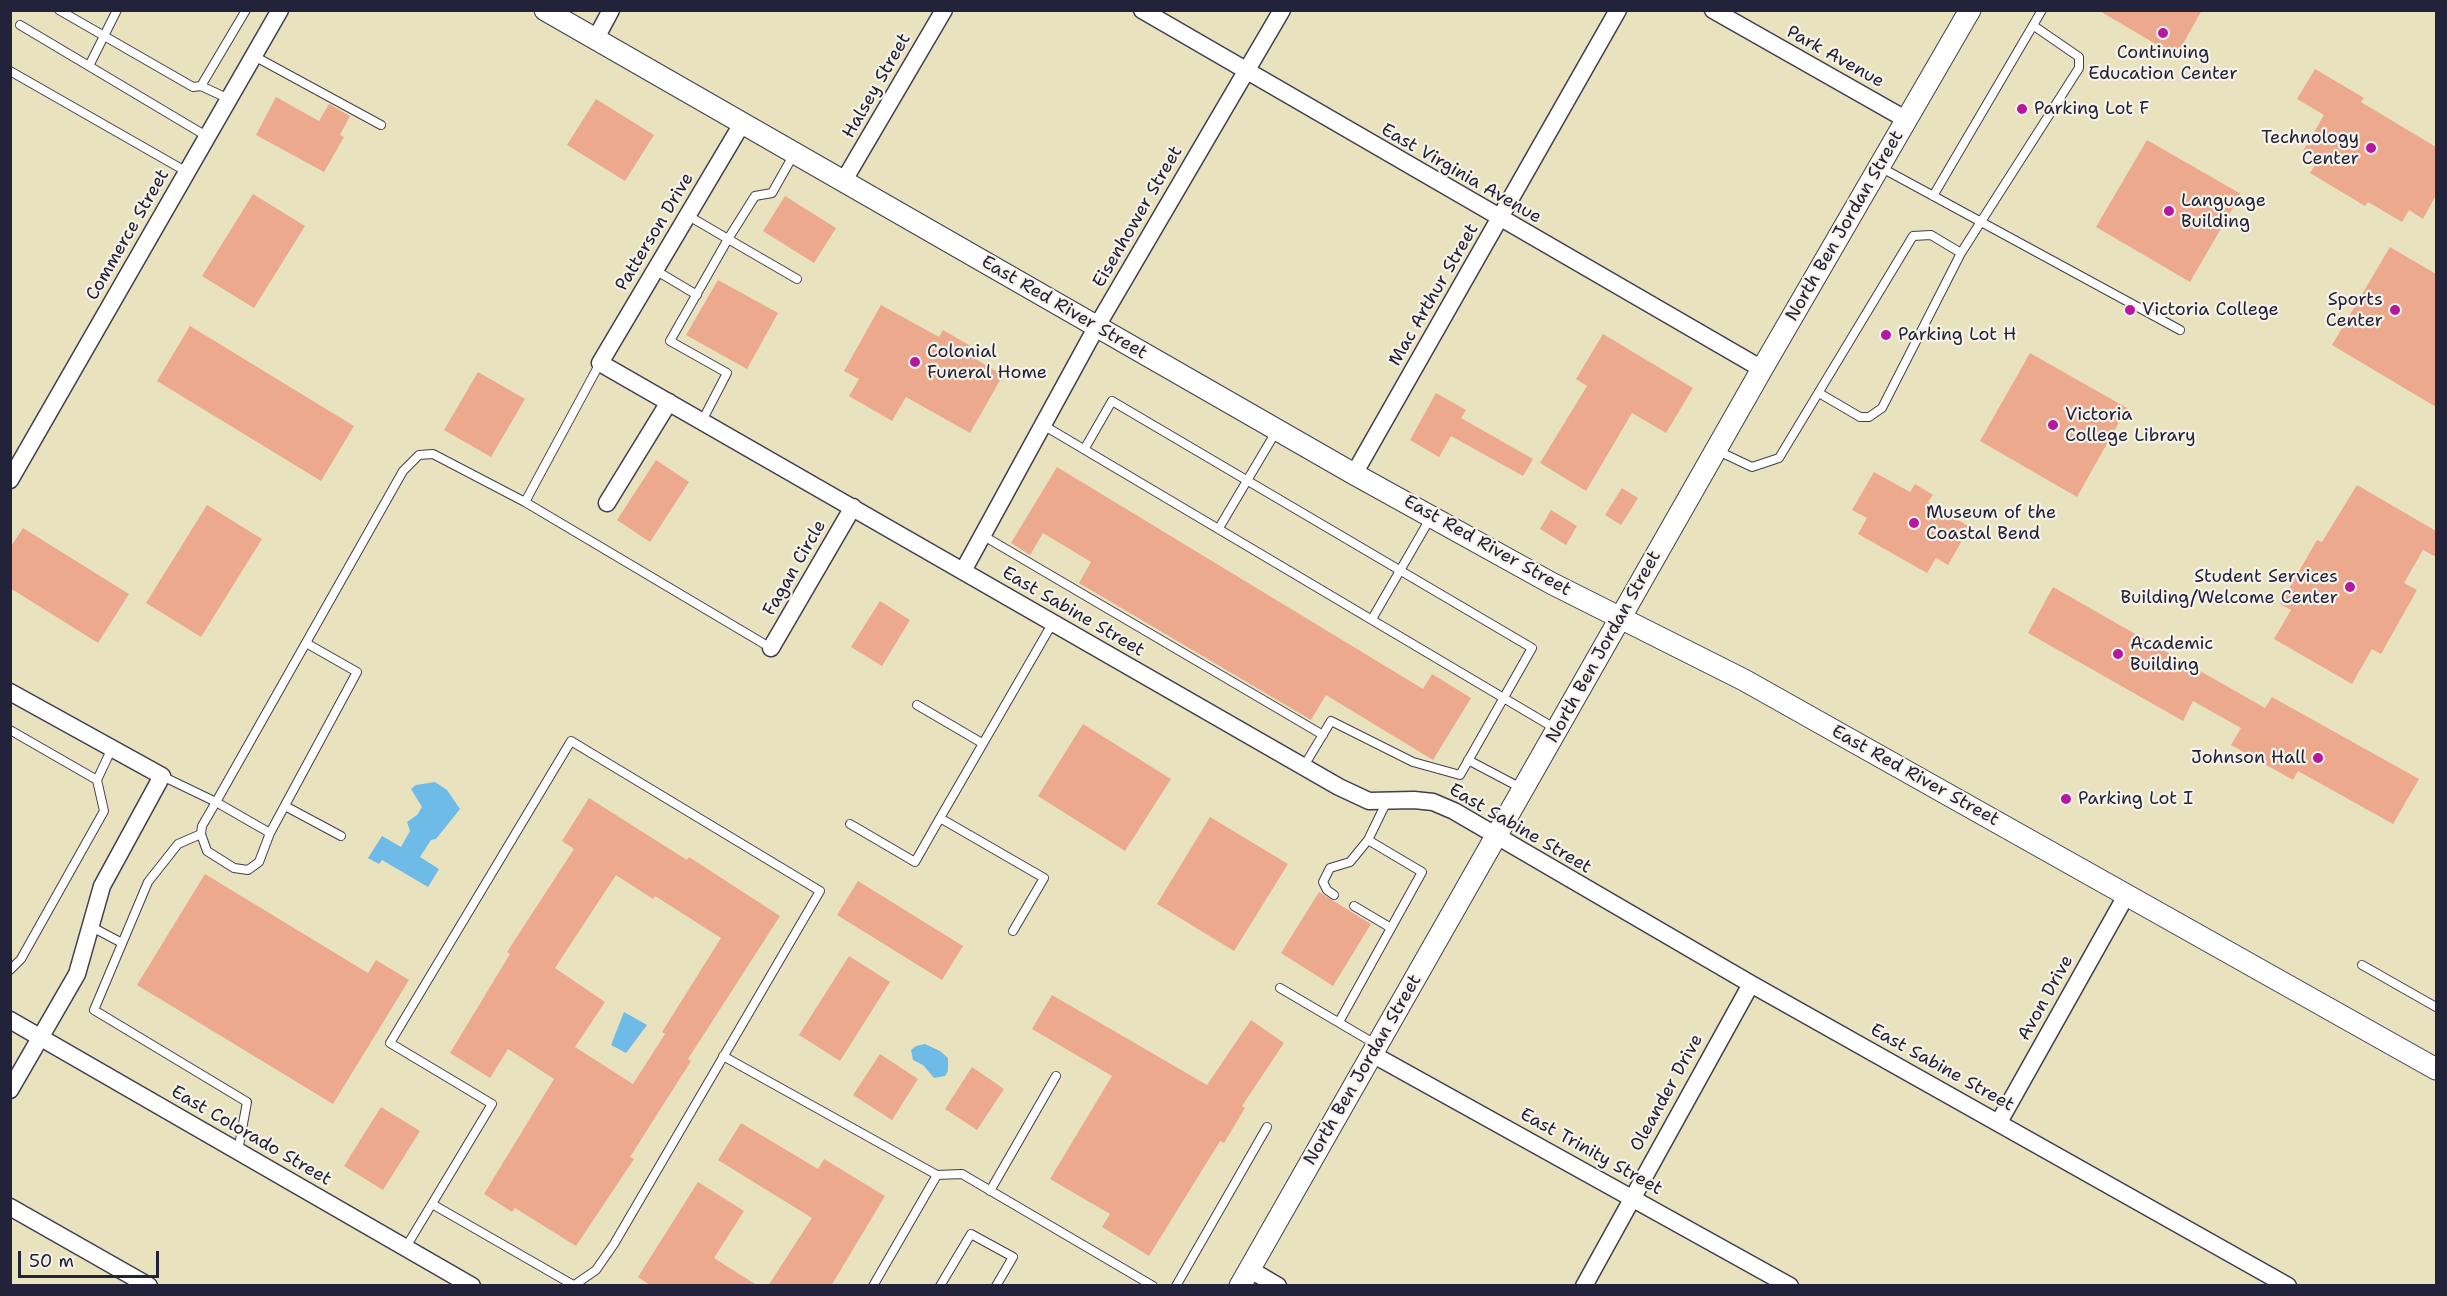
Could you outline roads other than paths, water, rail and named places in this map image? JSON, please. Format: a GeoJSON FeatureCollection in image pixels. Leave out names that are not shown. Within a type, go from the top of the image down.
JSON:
{"type":"FeatureCollection","features":[{"type":"Feature","properties":{"kind":"street","name":"Commerce Street"},"geometry":{"type":"LineString","coordinates":[[10,480],[280,10]]}},
{"type":"Feature","properties":{"kind":"street","name":"East Red River Street"},"geometry":{"type":"LineString","coordinates":[[545,10],[1354,474],[1551,583],[1744,680],[2436,1069]]}},
{"type":"Feature","properties":{"kind":"street"},"geometry":{"type":"LineString","coordinates":[[595,40],[611,10]]}},
{"type":"Feature","properties":{"kind":"street","name":"Halsey Street"},"geometry":{"type":"LineString","coordinates":[[843,182],[944,10]]}},
{"type":"Feature","properties":{"kind":"street","name":"East Virginia Avenue"},"geometry":{"type":"LineString","coordinates":[[1142,10],[1500,220],[1762,369]]}},
{"type":"Feature","properties":{"kind":"street","name":"Eisenhower Street"},"geometry":{"type":"LineString","coordinates":[[963,570],[1097,326],[1282,10]]}},
{"type":"Feature","properties":{"kind":"street","name":"Mac Arthur Street"},"geometry":{"type":"LineString","coordinates":[[1354,474],[1618,10]]}},
{"type":"Feature","properties":{"kind":"street","name":"Park Avenue"},"geometry":{"type":"LineString","coordinates":[[1713,10],[1907,120]]}},
{"type":"Feature","properties":{"kind":"street","name":"North Ben Jordan Street"},"geometry":{"type":"LineString","coordinates":[[1245,1277],[1762,369],[1970,10]]}},
{"type":"Feature","properties":{"kind":"street","name":"Patterson Drive"},"geometry":{"type":"LineString","coordinates":[[600,363],[743,122]]}},
{"type":"Feature","properties":{"kind":"street","name":"East Sabine Street"},"geometry":{"type":"LineString","coordinates":[[600,363],[963,570],[1052,624],[1369,801],[1433,802],[1454,811],[1495,837],[1751,984],[2288,1286]]}},
{"type":"Feature","properties":{"kind":"street"},"geometry":{"type":"LineString","coordinates":[[607,503],[669,402]]}},
{"type":"Feature","properties":{"kind":"street","name":"Fagan Circle"},"geometry":{"type":"LineString","coordinates":[[771,648],[853,507]]}},
{"type":"Feature","properties":{"kind":"street"},"geometry":{"type":"LineString","coordinates":[[10,692],[162,776],[102,886],[77,974],[10,1090]]}},
{"type":"Feature","properties":{"kind":"street","name":"Avon Drive"},"geometry":{"type":"LineString","coordinates":[[1999,1122],[2127,894]]}},
{"type":"Feature","properties":{"kind":"street","name":"Oleander Drive"},"geometry":{"type":"LineString","coordinates":[[1584,1286],[1631,1196],[1751,984]]}},
{"type":"Feature","properties":{"kind":"street","name":"East Colorado Street"},"geometry":{"type":"LineString","coordinates":[[10,1020],[472,1286]]}},
{"type":"Feature","properties":{"kind":"street","name":"East Trinity Street"},"geometry":{"type":"LineString","coordinates":[[1375,1050],[1790,1286]]}},
{"type":"Feature","properties":{"kind":"street"},"geometry":{"type":"LineString","coordinates":[[10,1207],[149,1286]]}},
{"type":"Feature","properties":{"kind":"street"},"geometry":{"type":"LineString","coordinates":[[1245,1277],[1278,1286]]}},
{"type":"Feature","properties":{"kind":"lane"},"geometry":{"type":"LineString","coordinates":[[59,10],[193,87],[201,86],[229,99]]}},
{"type":"Feature","properties":{"kind":"lane"},"geometry":{"type":"LineString","coordinates":[[89,66],[117,10]]}},
{"type":"Feature","properties":{"kind":"lane"},"geometry":{"type":"LineString","coordinates":[[201,86],[246,10]]}},
{"type":"Feature","properties":{"kind":"lane"},"geometry":{"type":"LineString","coordinates":[[1933,196],[2042,10]]}},
{"type":"Feature","properties":{"kind":"lane"},"geometry":{"type":"LineString","coordinates":[[20,25],[208,137]]}},
{"type":"Feature","properties":{"kind":"lane"},"geometry":{"type":"LineString","coordinates":[[1819,393],[1860,417],[1869,417],[1882,408],[1961,253],[2079,68],[2079,57],[2034,26]]}},
{"type":"Feature","properties":{"kind":"lane"},"geometry":{"type":"LineString","coordinates":[[254,56],[381,125]]}},
{"type":"Feature","properties":{"kind":"lane"},"geometry":{"type":"LineString","coordinates":[[10,71],[187,172]]}},
{"type":"Feature","properties":{"kind":"lane"},"geometry":{"type":"LineString","coordinates":[[702,421],[727,373],[670,341],[755,196],[772,193],[795,153]]}},
{"type":"Feature","properties":{"kind":"lane"},"geometry":{"type":"LineString","coordinates":[[1879,167],[2180,330]]}},
{"type":"Feature","properties":{"kind":"lane"},"geometry":{"type":"LineString","coordinates":[[687,215],[797,279]]}},
{"type":"Feature","properties":{"kind":"lane"},"geometry":{"type":"LineString","coordinates":[[1716,450],[1752,467],[1779,458],[1913,236],[1931,235],[1961,253]]}},
{"type":"Feature","properties":{"kind":"lane"},"geometry":{"type":"LineString","coordinates":[[655,270],[697,295]]}},
{"type":"Feature","properties":{"kind":"lane"},"geometry":{"type":"LineString","coordinates":[[525,502],[600,363]]}},
{"type":"Feature","properties":{"kind":"lane"},"geometry":{"type":"LineString","coordinates":[[1085,448],[1112,401],[1532,648],[1460,775],[1413,762],[1331,721],[1304,766]]}},
{"type":"Feature","properties":{"kind":"lane"},"geometry":{"type":"LineString","coordinates":[[1043,424],[1557,730]]}},
{"type":"Feature","properties":{"kind":"lane"},"geometry":{"type":"LineString","coordinates":[[1219,528],[1277,429]]}},
{"type":"Feature","properties":{"kind":"lane"},"geometry":{"type":"LineString","coordinates":[[306,643],[357,672],[270,833],[259,862],[248,870],[234,868],[207,851],[201,834],[202,826],[403,471],[419,455],[433,454],[525,502],[771,648]]}},
{"type":"Feature","properties":{"kind":"lane"},"geometry":{"type":"LineString","coordinates":[[1372,619],[1431,516]]}},
{"type":"Feature","properties":{"kind":"lane"},"geometry":{"type":"LineString","coordinates":[[982,535],[1323,735]]}},
{"type":"Feature","properties":{"kind":"lane"},"geometry":{"type":"LineString","coordinates":[[850,824],[915,862],[1052,624]]}},
{"type":"Feature","properties":{"kind":"lane"},"geometry":{"type":"LineString","coordinates":[[917,705],[982,743]]}},
{"type":"Feature","properties":{"kind":"lane"},"geometry":{"type":"LineString","coordinates":[[10,730],[97,780]]}},
{"type":"Feature","properties":{"kind":"lane"},"geometry":{"type":"LineString","coordinates":[[406,1247],[492,1104],[390,1043],[571,741],[820,891],[614,1244],[596,1270],[574,1285],[432,1204]]}},
{"type":"Feature","properties":{"kind":"lane"},"geometry":{"type":"LineString","coordinates":[[10,970],[21,959],[104,811],[97,780],[112,748]]}},
{"type":"Feature","properties":{"kind":"lane"},"geometry":{"type":"LineString","coordinates":[[1468,760],[1523,789]]}},
{"type":"Feature","properties":{"kind":"lane"},"geometry":{"type":"LineString","coordinates":[[162,776],[216,802],[270,833]]}},
{"type":"Feature","properties":{"kind":"lane"},"geometry":{"type":"LineString","coordinates":[[1334,895],[1327,890],[1323,882],[1330,868],[1350,862],[1368,840],[1387,801]]}},
{"type":"Feature","properties":{"kind":"lane"},"geometry":{"type":"LineString","coordinates":[[285,806],[341,836]]}},
{"type":"Feature","properties":{"kind":"lane"},"geometry":{"type":"LineString","coordinates":[[940,818],[1044,879],[1013,932]]}},
{"type":"Feature","properties":{"kind":"lane"},"geometry":{"type":"LineString","coordinates":[[201,834],[178,844],[148,882],[94,1010],[247,1102],[238,1151]]}},
{"type":"Feature","properties":{"kind":"lane"},"geometry":{"type":"LineString","coordinates":[[1339,1022],[1422,872],[1368,840]]}},
{"type":"Feature","properties":{"kind":"lane"},"geometry":{"type":"LineString","coordinates":[[1354,906],[1391,928]]}},
{"type":"Feature","properties":{"kind":"lane"},"geometry":{"type":"LineString","coordinates":[[90,926],[122,943]]}},
{"type":"Feature","properties":{"kind":"lane"},"geometry":{"type":"LineString","coordinates":[[2362,965],[2436,1007]]}},
{"type":"Feature","properties":{"kind":"lane"},"geometry":{"type":"LineString","coordinates":[[1280,988],[1339,1022],[1375,1050]]}},
{"type":"Feature","properties":{"kind":"lane"},"geometry":{"type":"LineString","coordinates":[[723,1056],[937,1175],[962,1174],[1153,1286]]}},
{"type":"Feature","properties":{"kind":"lane"},"geometry":{"type":"LineString","coordinates":[[990,1191],[1056,1076]]}},
{"type":"Feature","properties":{"kind":"lane"},"geometry":{"type":"LineString","coordinates":[[1176,1286],[1267,1127]]}},
{"type":"Feature","properties":{"kind":"lane"},"geometry":{"type":"LineString","coordinates":[[873,1286],[937,1175]]}},
{"type":"Feature","properties":{"kind":"lane"},"geometry":{"type":"LineString","coordinates":[[940,1286],[971,1234],[1013,1257],[996,1286]]}},
{"type":"Feature","properties":{"kind":"water"},"geometry":{"type":"Polygon","coordinates":[[[435,782],[447,790],[460,809],[436,839],[431,840],[420,857],[439,869],[428,887],[382,860],[379,864],[368,858],[382,836],[401,847],[410,831],[407,822],[417,815],[422,807],[411,789],[416,785],[435,782]]]}},
{"type":"Feature","properties":{"kind":"water"},"geometry":{"type":"Polygon","coordinates":[[[624,1012],[647,1025],[626,1053],[611,1045],[624,1012]]]}},
{"type":"Feature","properties":{"kind":"water"},"geometry":{"type":"Polygon","coordinates":[[[925,1044],[940,1051],[948,1058],[948,1071],[945,1076],[934,1078],[923,1065],[913,1060],[911,1050],[925,1044]]]}},
{"type":"Feature","properties":{"kind":"place","name":"Continuing Education Center"},"geometry":{"type":"Point","coordinates":[2163,33]}},
{"type":"Feature","properties":{"kind":"place","name":"Parking Lot F"},"geometry":{"type":"Point","coordinates":[2022,109]}},
{"type":"Feature","properties":{"kind":"place","name":"Technology Center"},"geometry":{"type":"Point","coordinates":[2371,148]}},
{"type":"Feature","properties":{"kind":"place","name":"Language Building"},"geometry":{"type":"Point","coordinates":[2169,211]}},
{"type":"Feature","properties":{"kind":"place","name":"Victoria College"},"geometry":{"type":"Point","coordinates":[2130,310]}},
{"type":"Feature","properties":{"kind":"place","name":"Sports Center"},"geometry":{"type":"Point","coordinates":[2395,310]}},
{"type":"Feature","properties":{"kind":"place","name":"Parking Lot H"},"geometry":{"type":"Point","coordinates":[1886,335]}},
{"type":"Feature","properties":{"kind":"place","name":"Colonial Funeral Home"},"geometry":{"type":"Point","coordinates":[915,362]}},
{"type":"Feature","properties":{"kind":"place","name":"Victoria College Library"},"geometry":{"type":"Point","coordinates":[2053,425]}},
{"type":"Feature","properties":{"kind":"place","name":"Museum of the Coastal Bend"},"geometry":{"type":"Point","coordinates":[1914,523]}},
{"type":"Feature","properties":{"kind":"place","name":"Student Services Building/Welcome Center"},"geometry":{"type":"Point","coordinates":[2350,587]}},
{"type":"Feature","properties":{"kind":"place","name":"Academic Building"},"geometry":{"type":"Point","coordinates":[2118,654]}},
{"type":"Feature","properties":{"kind":"place","name":"Johnson Hall"},"geometry":{"type":"Point","coordinates":[2318,758]}},
{"type":"Feature","properties":{"kind":"place","name":"Parking Lot I"},"geometry":{"type":"Point","coordinates":[2066,799]}}]}
